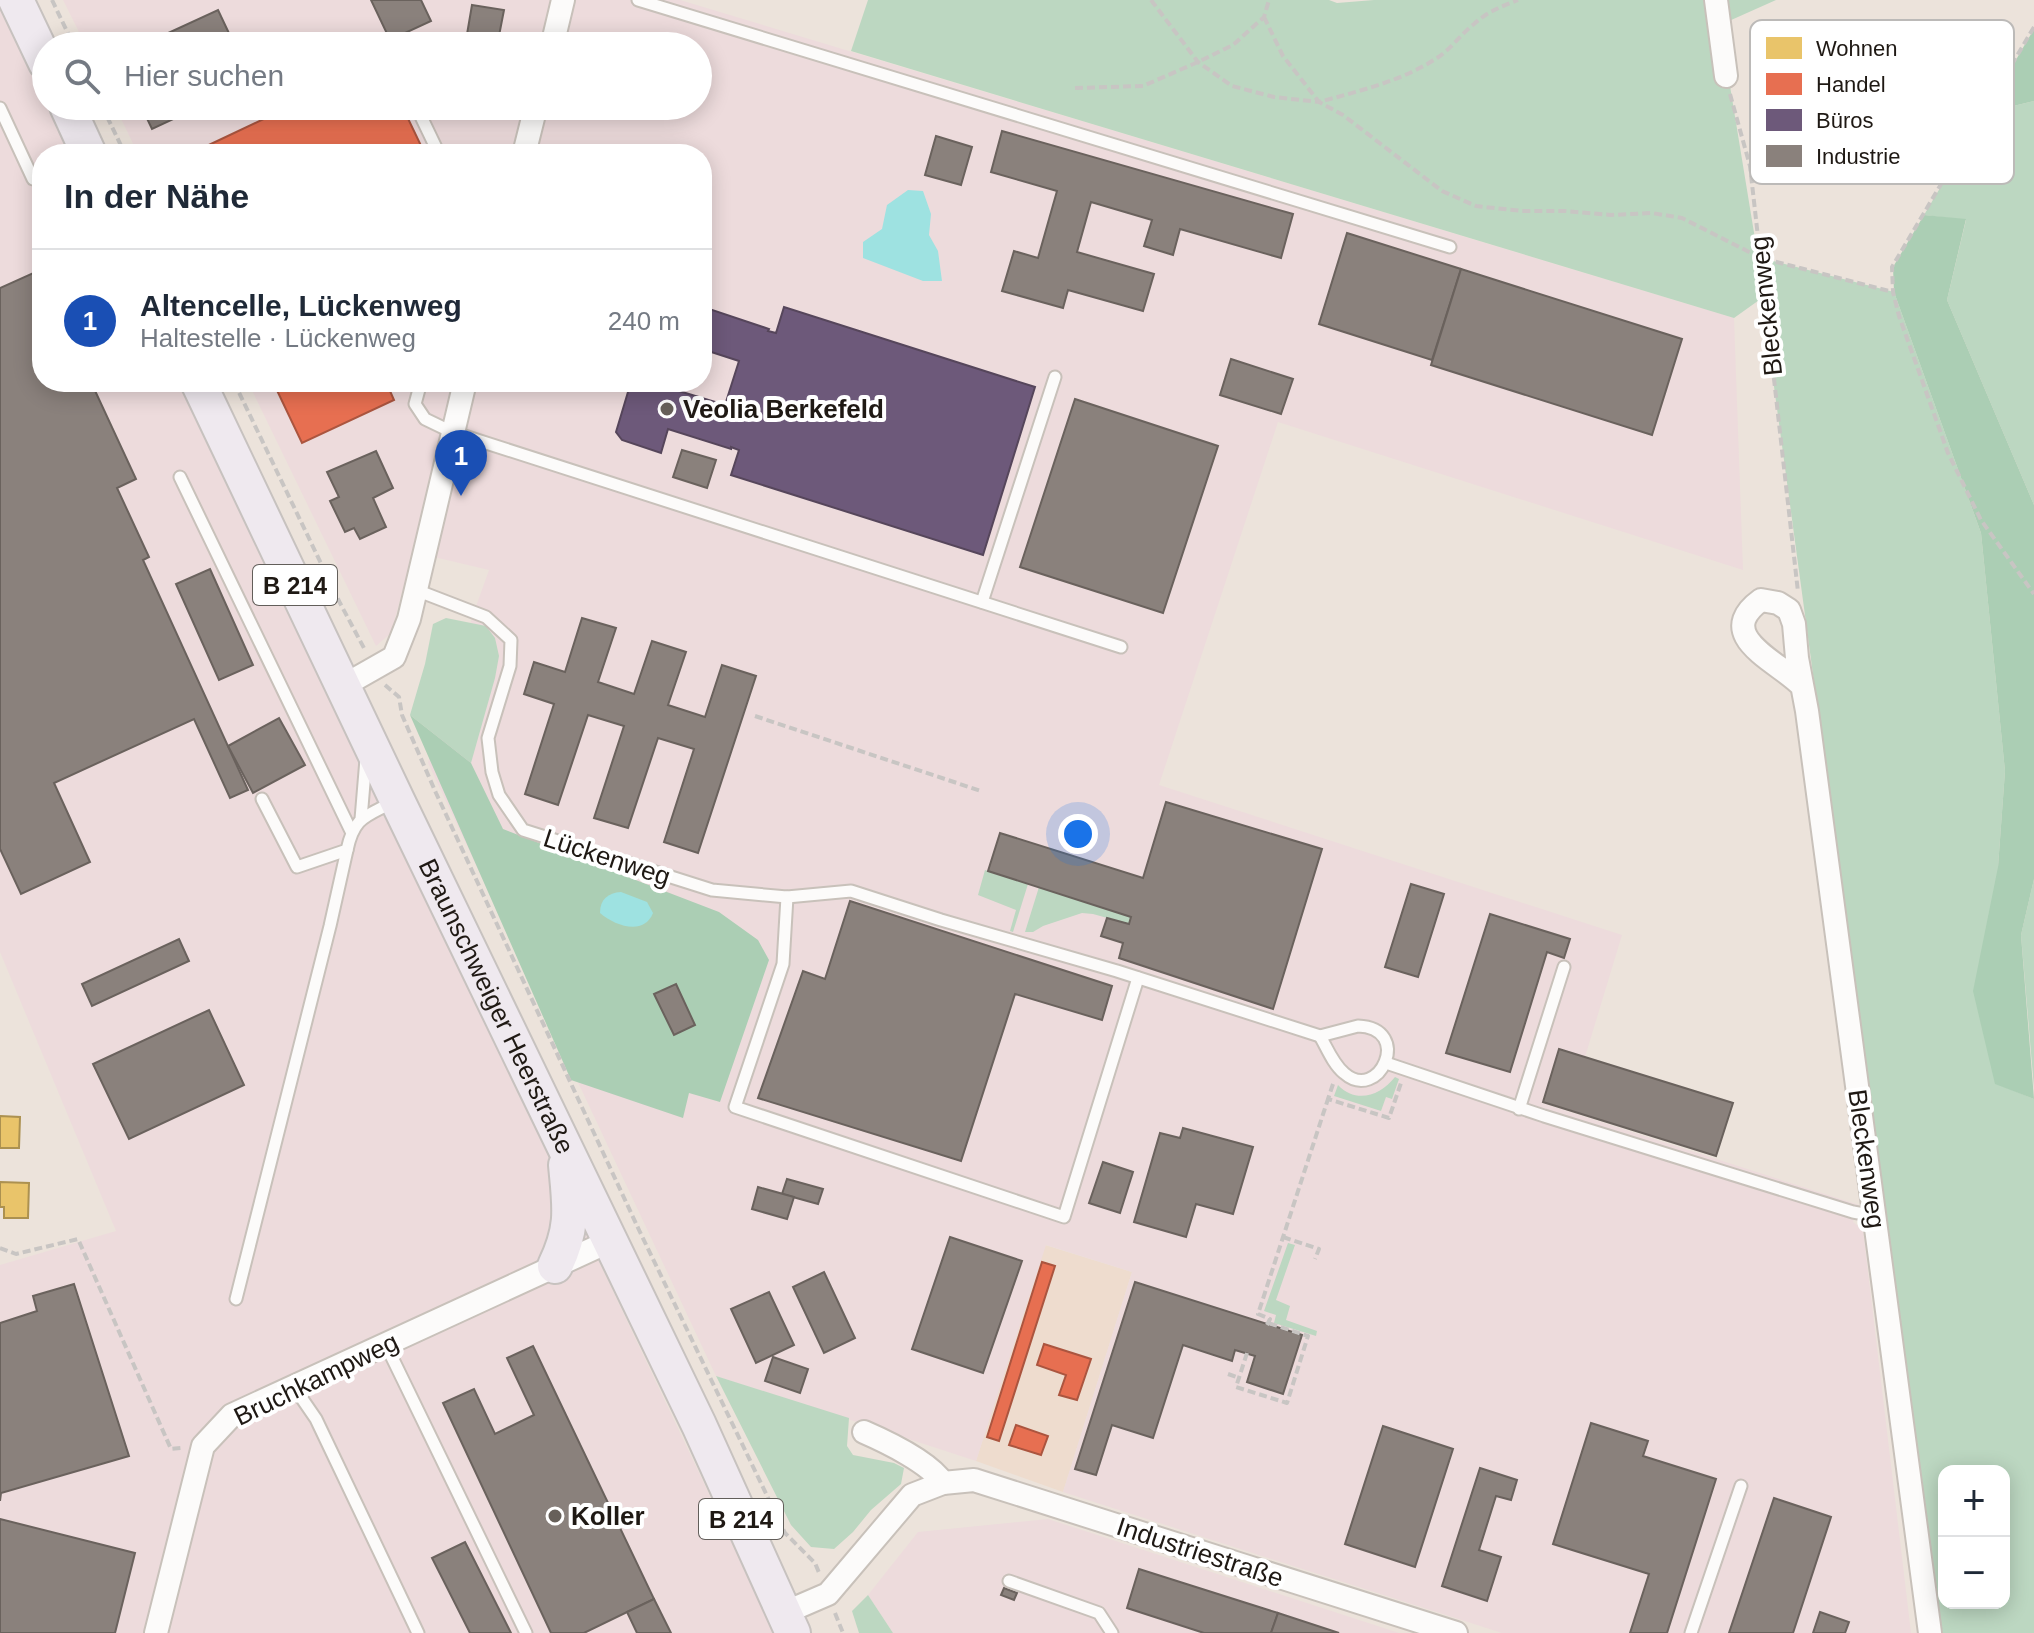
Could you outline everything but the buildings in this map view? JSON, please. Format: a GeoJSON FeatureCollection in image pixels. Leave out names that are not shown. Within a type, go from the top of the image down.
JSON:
{"type":"FeatureCollection","features":[{"type":"Feature","properties":{"kind":"main road"},"geometry":{"type":"LineString","coordinates":[[16,0],[32,34]]}},
{"type":"Feature","properties":{"kind":"main road"},"geometry":{"type":"LineString","coordinates":[[73,120],[84,144]]}},
{"type":"Feature","properties":{"kind":"main road","name":"Braunschweiger Heerstraße"},"geometry":{"type":"LineString","coordinates":[[203,392],[699,1425],[788,1623]]}},
{"type":"Feature","properties":{"kind":"main road"},"geometry":{"type":"LineString","coordinates":[[555,1266],[570,1227],[564,1145]]}},
{"type":"Feature","properties":{"kind":"street"},"geometry":{"type":"LineString","coordinates":[[555,32],[563,0]]}},
{"type":"Feature","properties":{"kind":"street"},"geometry":{"type":"LineString","coordinates":[[1716,0],[1726,76]]}},
{"type":"Feature","properties":{"kind":"street"},"geometry":{"type":"LineString","coordinates":[[526,144],[532,120]]}},
{"type":"Feature","properties":{"kind":"street"},"geometry":{"type":"LineString","coordinates":[[343,686],[394,657],[409,619],[462,392]]}},
{"type":"Feature","properties":{"kind":"street"},"geometry":{"type":"LineString","coordinates":[[1794,605],[1761,600],[1748,609],[1743,625],[1748,642],[1802,686]]}},
{"type":"Feature","properties":{"kind":"street","name":"Bleckenweg"},"geometry":{"type":"LineString","coordinates":[[1794,605],[1797,658],[1810,726],[1930,1633]]}},
{"type":"Feature","properties":{"kind":"street","name":"Bruchkampweg"},"geometry":{"type":"LineString","coordinates":[[156,1633],[203,1446],[232,1415],[610,1241]]}},
{"type":"Feature","properties":{"kind":"street"},"geometry":{"type":"LineString","coordinates":[[864,1432],[895,1446],[937,1474],[943,1483]]}},
{"type":"Feature","properties":{"kind":"street","name":"Industriestraße"},"geometry":{"type":"LineString","coordinates":[[788,1623],[828,1594],[912,1495],[943,1483],[974,1480],[1456,1633]]}},
{"type":"Feature","properties":{"kind":"lane"},"geometry":{"type":"LineString","coordinates":[[638,0],[1450,247]]}},
{"type":"Feature","properties":{"kind":"lane"},"geometry":{"type":"LineString","coordinates":[[0,108],[32,177]]}},
{"type":"Feature","properties":{"kind":"lane"},"geometry":{"type":"LineString","coordinates":[[423,120],[434,144]]}},
{"type":"Feature","properties":{"kind":"lane"},"geometry":{"type":"LineString","coordinates":[[982,602],[1055,377]]}},
{"type":"Feature","properties":{"kind":"lane"},"geometry":{"type":"LineString","coordinates":[[418,392],[415,404],[425,419],[452,432],[1121,647]]}},
{"type":"Feature","properties":{"kind":"lane"},"geometry":{"type":"LineString","coordinates":[[180,477],[351,831]]}},
{"type":"Feature","properties":{"kind":"lane","name":"Lückenweg"},"geometry":{"type":"LineString","coordinates":[[416,590],[486,617],[511,640],[510,666],[488,738],[492,772],[499,795],[523,830],[712,890],[787,897]]}},
{"type":"Feature","properties":{"kind":"lane"},"geometry":{"type":"LineString","coordinates":[[361,819],[368,738]]}},
{"type":"Feature","properties":{"kind":"lane"},"geometry":{"type":"LineString","coordinates":[[262,799],[297,867],[347,850]]}},
{"type":"Feature","properties":{"kind":"lane"},"geometry":{"type":"LineString","coordinates":[[236,1299],[351,831],[361,819],[397,800]]}},
{"type":"Feature","properties":{"kind":"lane"},"geometry":{"type":"LineString","coordinates":[[1138,978],[1064,1217],[735,1107],[783,964],[787,897],[851,891],[1138,978],[1320,1036],[1367,1026],[1383,1037],[1387,1045],[1386,1063],[1375,1076],[1359,1080],[1351,1078],[1338,1066],[1320,1036]]}},
{"type":"Feature","properties":{"kind":"lane"},"geometry":{"type":"LineString","coordinates":[[1519,1109],[1564,967]]}},
{"type":"Feature","properties":{"kind":"lane"},"geometry":{"type":"LineString","coordinates":[[1386,1063],[1519,1109],[1853,1212],[1875,1216]]}},
{"type":"Feature","properties":{"kind":"lane"},"geometry":{"type":"LineString","coordinates":[[386,1345],[526,1633]]}},
{"type":"Feature","properties":{"kind":"lane"},"geometry":{"type":"LineString","coordinates":[[294,1387],[316,1419],[418,1633]]}},
{"type":"Feature","properties":{"kind":"lane"},"geometry":{"type":"LineString","coordinates":[[1691,1633],[1741,1486]]}},
{"type":"Feature","properties":{"kind":"lane"},"geometry":{"type":"LineString","coordinates":[[1009,1581],[1099,1613],[1112,1633]]}},
{"type":"Feature","properties":{"kind":"path"},"geometry":{"type":"LineString","coordinates":[[52,0],[67,32]]}},
{"type":"Feature","properties":{"kind":"path"},"geometry":{"type":"LineString","coordinates":[[1151,0],[1198,62],[1232,86],[1274,97],[1319,102],[1404,75],[1439,57],[1474,23],[1494,9],[1518,0]]}},
{"type":"Feature","properties":{"kind":"path"},"geometry":{"type":"LineString","coordinates":[[1075,88],[1143,86],[1198,62],[1233,45],[1264,17],[1269,0]]}},
{"type":"Feature","properties":{"kind":"path"},"geometry":{"type":"LineString","coordinates":[[1264,17],[1283,56],[1319,102],[1343,115],[1442,191],[1476,206],[1611,215],[1652,213],[1682,218],[1761,258],[1893,292]]}},
{"type":"Feature","properties":{"kind":"path"},"geometry":{"type":"LineString","coordinates":[[2014,61],[2034,27]]}},
{"type":"Feature","properties":{"kind":"path","name":"Bleckenweg"},"geometry":{"type":"LineString","coordinates":[[1726,76],[1750,166]]}},
{"type":"Feature","properties":{"kind":"path"},"geometry":{"type":"LineString","coordinates":[[109,120],[120,144]]}},
{"type":"Feature","properties":{"kind":"path","name":"Bleckenweg"},"geometry":{"type":"LineString","coordinates":[[1752,184],[1794,605]]}},
{"type":"Feature","properties":{"kind":"path"},"geometry":{"type":"LineString","coordinates":[[1941,184],[1892,267],[1893,292],[1948,453],[1981,520],[2034,594]]}},
{"type":"Feature","properties":{"kind":"path"},"geometry":{"type":"LineString","coordinates":[[239,392],[340,603],[383,683],[399,697],[402,715],[436,793],[639,1230],[785,1533],[815,1563],[843,1633]]}},
{"type":"Feature","properties":{"kind":"path"},"geometry":{"type":"LineString","coordinates":[[755,716],[981,791]]}},
{"type":"Feature","properties":{"kind":"path"},"geometry":{"type":"LineString","coordinates":[[1247,1353],[1236,1387],[1287,1403],[1308,1336],[1268,1324],[1270,1319],[1258,1314],[1338,1066]]}},
{"type":"Feature","properties":{"kind":"path"},"geometry":{"type":"LineString","coordinates":[[1328,1099],[1389,1118],[1405,1070]]}},
{"type":"Feature","properties":{"kind":"path"},"geometry":{"type":"LineString","coordinates":[[1283,1237],[1319,1249],[1315,1259]]}},
{"type":"Feature","properties":{"kind":"path"},"geometry":{"type":"LineString","coordinates":[[0,1248],[16,1254],[78,1239],[171,1449],[203,1446]]}},
{"type":"Feature","properties":{"kind":"path"},"geometry":{"type":"LineString","coordinates":[[1228,1374],[1239,1378]]}},
{"type":"Feature","properties":{"kind":"shaded area"},"geometry":{"type":"Polygon","coordinates":[[[0,0],[32,66],[32,120],[58,120],[69,144],[32,144],[32,392],[187,392],[775,1633],[0,1633],[0,1265],[116,1231],[0,952],[0,0]]]}},
{"type":"Feature","properties":{"kind":"shaded area"},"geometry":{"type":"Polygon","coordinates":[[[63,0],[680,0],[1734,318],[1743,570],[1278,422],[1159,785],[1622,935],[1585,1057],[1559,1049],[1542,1103],[1859,1205],[1853,1222],[1863,1230],[1911,1633],[1502,1633],[1063,1492],[1132,1272],[1046,1245],[976,1461],[716,1376],[428,763],[489,570],[413,552],[391,633],[376,646],[253,392],[712,392],[712,144],[133,144],[122,120],[712,120],[712,32],[79,32],[63,0]]]}},
{"type":"Feature","properties":{"kind":"shaded area"},"geometry":{"type":"Polygon","coordinates":[[[1045,1245],[1132,1272],[1063,1492],[976,1461],[1045,1245]]]}},
{"type":"Feature","properties":{"kind":"shaded area"},"geometry":{"type":"Polygon","coordinates":[[[1048,1519],[1399,1633],[893,1633],[868,1595],[918,1532],[1048,1519]]]}},
{"type":"Feature","properties":{"kind":"green space"},"geometry":{"type":"Polygon","coordinates":[[[868,0],[1329,0],[1337,3],[1374,0],[1776,0],[1720,25],[1758,257],[1894,292],[1981,533],[2005,771],[1998,867],[1995,1083],[2034,1099],[2034,1633],[1940,1633],[1762,298],[1734,318],[851,51],[868,0]]]}},
{"type":"Feature","properties":{"kind":"green space"},"geometry":{"type":"Polygon","coordinates":[[[2034,29],[2034,101],[2014,106],[2014,63],[2034,29]]]}},
{"type":"Feature","properties":{"kind":"green space"},"geometry":{"type":"Polygon","coordinates":[[[2034,101],[2034,505],[1947,300],[1966,220],[1924,215],[1942,184],[2014,184],[2014,106],[2034,101]]]}},
{"type":"Feature","properties":{"kind":"green space"},"geometry":{"type":"Polygon","coordinates":[[[1924,215],[1966,219],[1947,300],[2034,505],[2034,879],[2021,935],[2034,1099],[1995,1084],[1973,991],[1998,867],[2005,771],[1981,533],[1894,292],[1893,267],[1924,215]]]}},
{"type":"Feature","properties":{"kind":"green space"},"geometry":{"type":"Polygon","coordinates":[[[446,618],[486,626],[495,638],[499,656],[471,763],[410,715],[433,624],[446,618]]]}},
{"type":"Feature","properties":{"kind":"green space"},"geometry":{"type":"Polygon","coordinates":[[[410,715],[471,763],[503,829],[719,912],[758,940],[769,960],[720,1102],[689,1093],[683,1118],[571,1080],[410,715]]]}},
{"type":"Feature","properties":{"kind":"green space"},"geometry":{"type":"Polygon","coordinates":[[[985,870],[1028,884],[1013,932],[1010,931],[1016,910],[978,895],[985,870]]]}},
{"type":"Feature","properties":{"kind":"green space"},"geometry":{"type":"Polygon","coordinates":[[[2034,879],[2034,1088],[2021,935],[2034,879]]]}},
{"type":"Feature","properties":{"kind":"green space"},"geometry":{"type":"Polygon","coordinates":[[[1039,887],[1131,917],[1129,924],[1082,913],[1033,932],[1025,932],[1039,887]]]}},
{"type":"Feature","properties":{"kind":"green space"},"geometry":{"type":"Polygon","coordinates":[[[1395,1077],[1399,1079],[1392,1099],[1386,1097],[1381,1111],[1334,1096],[1338,1085],[1360,1096],[1375,1093],[1395,1077]]]}},
{"type":"Feature","properties":{"kind":"green space"},"geometry":{"type":"Polygon","coordinates":[[[1288,1243],[1295,1245],[1276,1300],[1290,1306],[1286,1320],[1317,1331],[1316,1336],[1274,1323],[1276,1315],[1264,1311],[1288,1243]]]}},
{"type":"Feature","properties":{"kind":"green space"},"geometry":{"type":"Polygon","coordinates":[[[716,1376],[849,1418],[847,1446],[853,1455],[904,1468],[901,1484],[834,1549],[811,1547],[791,1525],[716,1376]]]}},
{"type":"Feature","properties":{"kind":"green space"},"geometry":{"type":"Polygon","coordinates":[[[868,1595],[893,1633],[859,1633],[852,1611],[868,1595]]]}},
{"type":"Feature","properties":{"kind":"water"},"geometry":{"type":"Polygon","coordinates":[[[908,190],[923,191],[931,214],[929,235],[938,251],[942,281],[923,281],[863,258],[863,242],[882,229],[887,205],[908,190]]]}},
{"type":"Feature","properties":{"kind":"water"},"geometry":{"type":"Polygon","coordinates":[[[621,892],[647,902],[653,913],[643,925],[621,925],[600,913],[601,904],[606,898],[621,892]]]}},
{"type":"Feature","properties":{"kind":"place","name":"Veolia Berkefeld"},"geometry":{"type":"Point","coordinates":[667,409]}},
{"type":"Feature","properties":{"kind":"place","name":"Altencelle, Lückenweg"},"geometry":{"type":"Point","coordinates":[461,496]}},
{"type":"Feature","properties":{"kind":"place","name":"Koller"},"geometry":{"type":"Point","coordinates":[555,1516]}}]}
